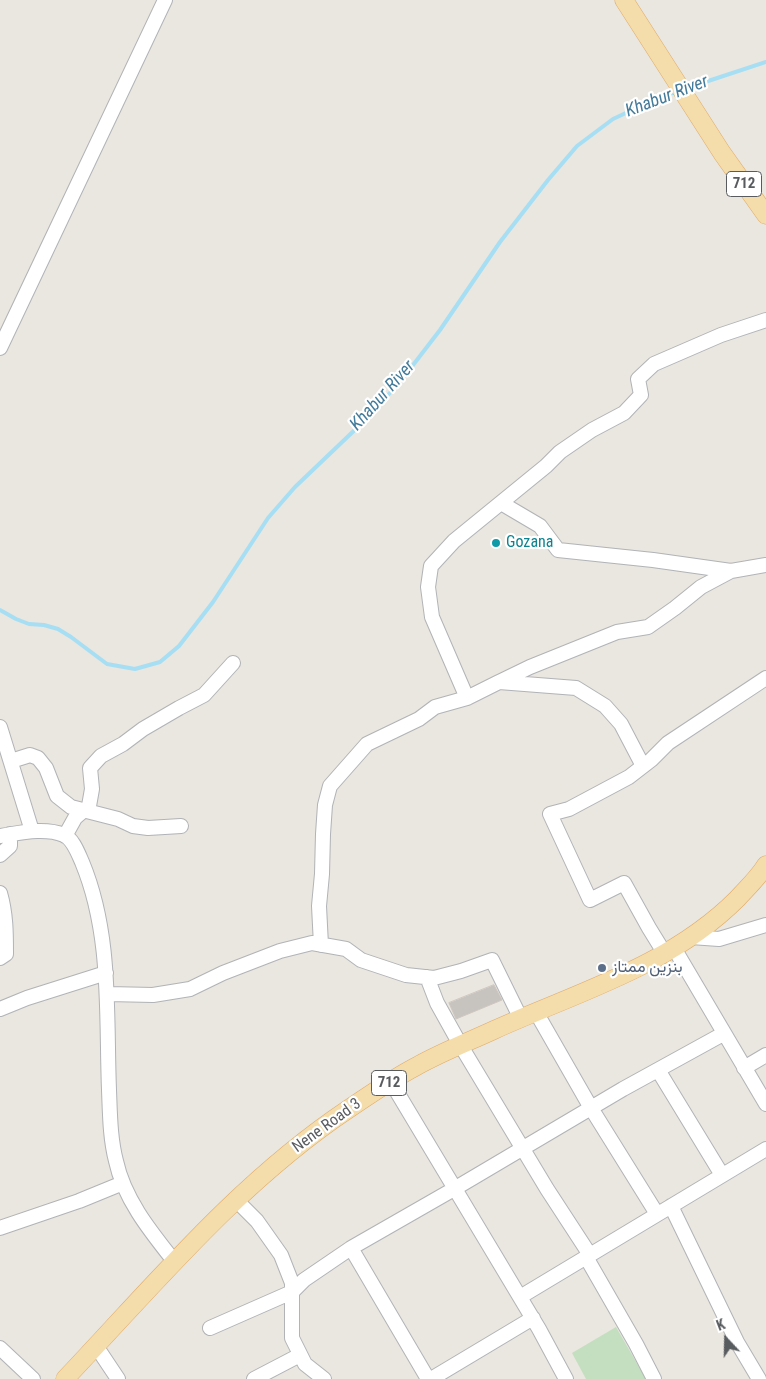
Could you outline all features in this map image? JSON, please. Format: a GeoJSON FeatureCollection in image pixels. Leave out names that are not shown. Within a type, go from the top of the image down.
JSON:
{"type":"FeatureCollection","features":[{"type":"Feature","properties":{"kind":"main road","name":"712"},"geometry":{"type":"LineString","coordinates":[[624,0],[722,153],[766,215]]}},
{"type":"Feature","properties":{"kind":"main road","name":"Nene Road 3"},"geometry":{"type":"LineString","coordinates":[[65,1379],[174,1261],[236,1201],[283,1158],[349,1108],[418,1066],[654,961],[691,937],[724,912],[760,876],[766,866]]}},
{"type":"Feature","properties":{"kind":"street"},"geometry":{"type":"LineString","coordinates":[[0,348],[165,0]]}},
{"type":"Feature","properties":{"kind":"street"},"geometry":{"type":"LineString","coordinates":[[467,698],[432,617],[428,587],[431,566],[454,541],[546,466],[560,452],[592,430],[624,414],[641,395],[638,379],[654,364],[721,335],[766,320]]}},
{"type":"Feature","properties":{"kind":"street"},"geometry":{"type":"LineString","coordinates":[[501,503],[540,526],[558,550],[654,560],[731,571],[766,565]]}},
{"type":"Feature","properties":{"kind":"street"},"geometry":{"type":"LineString","coordinates":[[321,945],[319,906],[325,805],[330,786],[368,744],[419,719],[434,707],[467,698],[530,667],[617,632],[648,627],[701,587],[731,571]]}},
{"type":"Feature","properties":{"kind":"street"},"geometry":{"type":"LineString","coordinates":[[65,836],[75,818],[88,806],[92,789],[90,768],[101,756],[123,744],[143,729],[204,695],[233,663]]}},
{"type":"Feature","properties":{"kind":"street"},"geometry":{"type":"LineString","coordinates":[[766,678],[668,743],[629,777],[569,809],[550,814],[590,900],[624,883],[649,928],[669,951],[766,1104]]}},
{"type":"Feature","properties":{"kind":"street"},"geometry":{"type":"LineString","coordinates":[[499,682],[576,688],[605,706],[621,724],[643,766]]}},
{"type":"Feature","properties":{"kind":"street"},"geometry":{"type":"LineString","coordinates":[[0,727],[32,831]]}},
{"type":"Feature","properties":{"kind":"street"},"geometry":{"type":"LineString","coordinates":[[11,761],[30,755],[38,758],[46,768],[57,796],[71,807],[118,819],[133,826],[148,828],[181,826]]}},
{"type":"Feature","properties":{"kind":"street"},"geometry":{"type":"LineString","coordinates":[[0,855],[10,846],[5,835],[48,831],[65,836],[76,848],[89,878],[99,919],[108,994],[108,1060],[112,1142],[116,1163],[130,1198],[154,1235],[174,1261]]}},
{"type":"Feature","properties":{"kind":"street"},"geometry":{"type":"LineString","coordinates":[[0,893],[4,909],[6,954],[0,958]]}},
{"type":"Feature","properties":{"kind":"street"},"geometry":{"type":"LineString","coordinates":[[691,937],[719,939],[766,925]]}},
{"type":"Feature","properties":{"kind":"street"},"geometry":{"type":"LineString","coordinates":[[108,994],[153,994],[190,988],[280,951],[312,943],[346,949],[361,960],[406,975],[434,978],[492,960],[591,1108],[657,1214]]}},
{"type":"Feature","properties":{"kind":"street"},"geometry":{"type":"LineString","coordinates":[[0,1009],[27,998],[106,973]]}},
{"type":"Feature","properties":{"kind":"street"},"geometry":{"type":"LineString","coordinates":[[427,977],[438,1003],[461,1046],[588,1256],[654,1379]]}},
{"type":"Feature","properties":{"kind":"street"},"geometry":{"type":"LineString","coordinates":[[210,1328],[292,1292],[304,1280],[351,1248],[591,1108],[723,1034]]}},
{"type":"Feature","properties":{"kind":"street"},"geometry":{"type":"LineString","coordinates":[[744,1068],[766,1055]]}},
{"type":"Feature","properties":{"kind":"street"},"geometry":{"type":"LineString","coordinates":[[658,1070],[722,1175]]}},
{"type":"Feature","properties":{"kind":"street"},"geometry":{"type":"LineString","coordinates":[[391,1082],[533,1318],[566,1379]]}},
{"type":"Feature","properties":{"kind":"street"},"geometry":{"type":"LineString","coordinates":[[520,1297],[766,1148]]}},
{"type":"Feature","properties":{"kind":"street"},"geometry":{"type":"LineString","coordinates":[[0,1228],[79,1201],[123,1183]]}},
{"type":"Feature","properties":{"kind":"street"},"geometry":{"type":"LineString","coordinates":[[236,1201],[257,1221],[281,1255],[292,1284],[292,1338],[305,1364],[324,1379]]}},
{"type":"Feature","properties":{"kind":"street"},"geometry":{"type":"LineString","coordinates":[[671,1206],[737,1342],[759,1379]]}},
{"type":"Feature","properties":{"kind":"street"},"geometry":{"type":"LineString","coordinates":[[351,1248],[430,1379],[533,1318]]}},
{"type":"Feature","properties":{"kind":"street"},"geometry":{"type":"LineString","coordinates":[[96,1346],[118,1379]]}},
{"type":"Feature","properties":{"kind":"street"},"geometry":{"type":"LineString","coordinates":[[0,1348],[33,1379]]}},
{"type":"Feature","properties":{"kind":"street"},"geometry":{"type":"LineString","coordinates":[[254,1379],[300,1355]]}},
{"type":"Feature","properties":{"kind":"green space"},"geometry":{"type":"Polygon","coordinates":[[[616,1327],[646,1379],[586,1379],[572,1353],[616,1327]]]}},
{"type":"Feature","properties":{"kind":"building"},"geometry":{"type":"Polygon","coordinates":[[[494,985],[502,1000],[456,1019],[449,1003],[494,985]]]}},
{"type":"Feature","properties":{"kind":"waterway","name":"Khabur River"},"geometry":{"type":"LineString","coordinates":[[687,88],[766,62]]}},
{"type":"Feature","properties":{"kind":"waterway","name":"Khabur River"},"geometry":{"type":"LineString","coordinates":[[0,610],[29,624],[44,625],[58,629],[107,664],[135,669],[160,662],[179,646],[213,602],[268,518],[295,487],[361,424],[400,382],[440,330],[500,242],[577,146],[613,119],[660,97],[678,91]]}},
{"type":"Feature","properties":{"kind":"place","name":"Gozana"},"geometry":{"type":"Point","coordinates":[496,543]}},
{"type":"Feature","properties":{"kind":"place","name":"بنزين ممتاز"},"geometry":{"type":"Point","coordinates":[602,968]}}]}
